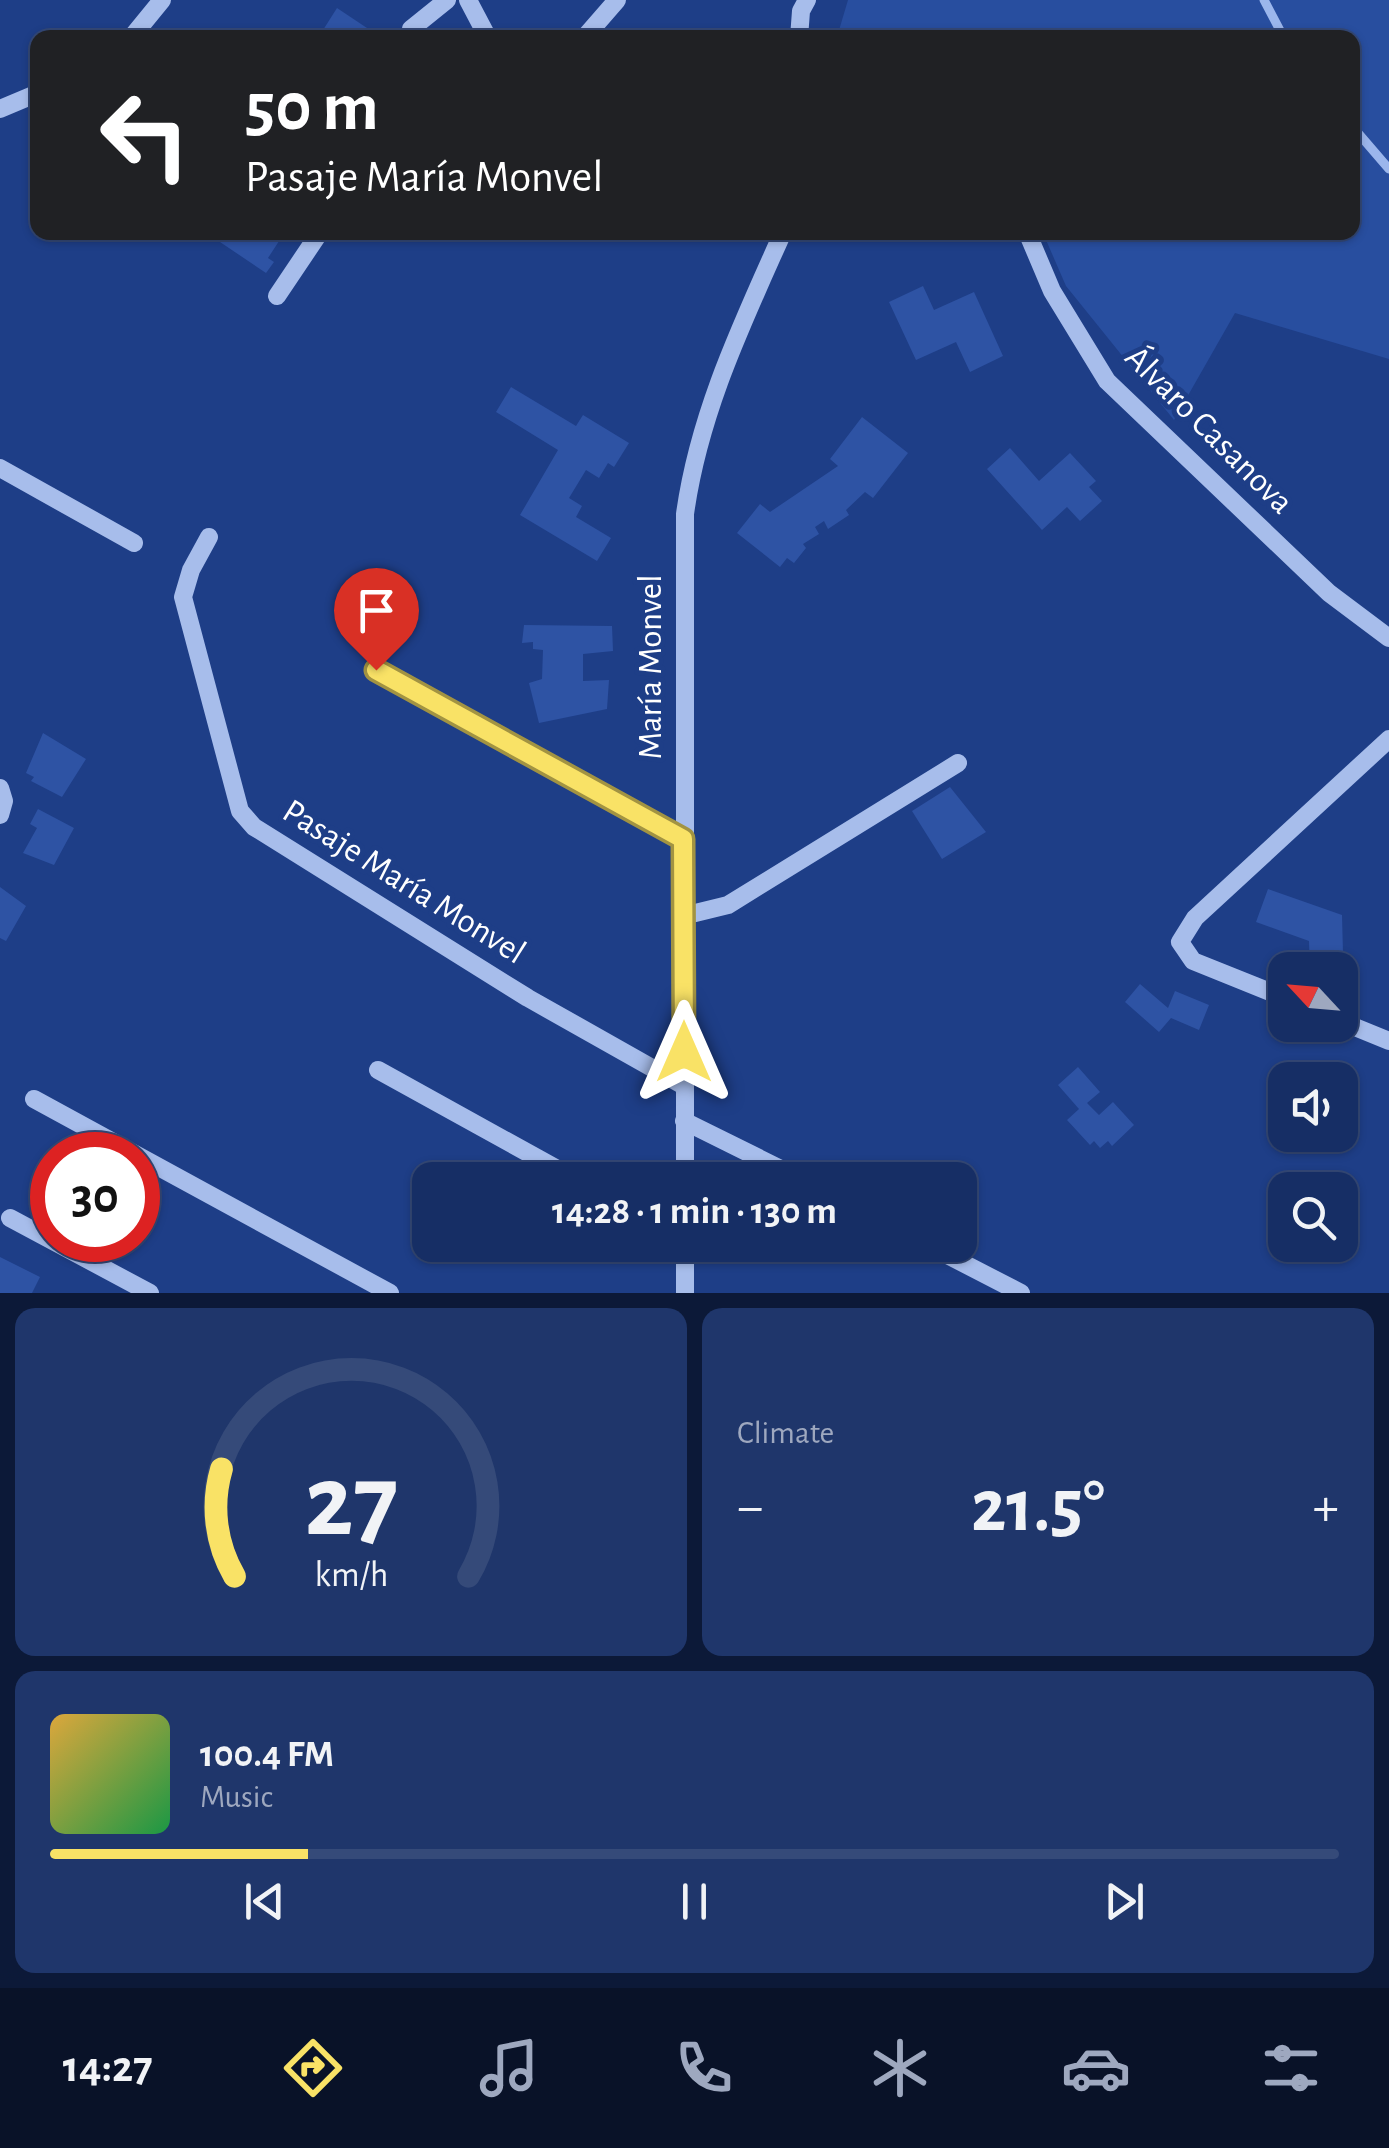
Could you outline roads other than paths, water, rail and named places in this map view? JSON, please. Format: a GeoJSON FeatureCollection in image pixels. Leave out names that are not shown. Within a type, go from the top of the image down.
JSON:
{"type":"FeatureCollection","features":[{"type":"Feature","properties":{"kind":"street"},"geometry":{"type":"LineString","coordinates":[[138,30],[162,0]]}},
{"type":"Feature","properties":{"kind":"street"},"geometry":{"type":"LineString","coordinates":[[412,30],[420,18],[447,0]]}},
{"type":"Feature","properties":{"kind":"street"},"geometry":{"type":"LineString","coordinates":[[468,0],[484,30]]}},
{"type":"Feature","properties":{"kind":"street"},"geometry":{"type":"LineString","coordinates":[[591,30],[617,0]]}},
{"type":"Feature","properties":{"kind":"street"},"geometry":{"type":"LineString","coordinates":[[782,0],[804,5],[800,30]]}},
{"type":"Feature","properties":{"kind":"street"},"geometry":{"type":"LineString","coordinates":[[0,109],[30,96]]}},
{"type":"Feature","properties":{"kind":"street"},"geometry":{"type":"LineString","coordinates":[[277,296],[315,240]]}},
{"type":"Feature","properties":{"kind":"street","name":"María Monvel"},"geometry":{"type":"LineString","coordinates":[[684,1162],[682,559],[692,465],[728,354],[779,240]]}},
{"type":"Feature","properties":{"kind":"street","name":"Álvaro Casanova"},"geometry":{"type":"LineString","coordinates":[[1030,240],[1052,291],[1107,381],[1330,593],[1389,638]]}},
{"type":"Feature","properties":{"kind":"street"},"geometry":{"type":"LineString","coordinates":[[0,468],[134,543]]}},
{"type":"Feature","properties":{"kind":"street","name":"Pasaje María Monvel"},"geometry":{"type":"LineString","coordinates":[[209,538],[190,570],[183,597],[240,812],[254,827],[528,998],[684,1086]]}},
{"type":"Feature","properties":{"kind":"street"},"geometry":{"type":"LineString","coordinates":[[376,670],[683,839]]}},
{"type":"Feature","properties":{"kind":"street"},"geometry":{"type":"LineString","coordinates":[[1268,991],[1193,961],[1180,942],[1195,918],[1389,739]]}},
{"type":"Feature","properties":{"kind":"street"},"geometry":{"type":"LineString","coordinates":[[684,916],[728,904],[958,762]]}},
{"type":"Feature","properties":{"kind":"street"},"geometry":{"type":"LineString","coordinates":[[0,788],[4,801],[0,814]]}},
{"type":"Feature","properties":{"kind":"street"},"geometry":{"type":"LineString","coordinates":[[1358,1027],[1389,1040]]}},
{"type":"Feature","properties":{"kind":"street"},"geometry":{"type":"LineString","coordinates":[[378,1070],[544,1162]]}},
{"type":"Feature","properties":{"kind":"street"},"geometry":{"type":"LineString","coordinates":[[34,1099],[390,1293]]}},
{"type":"Feature","properties":{"kind":"street"},"geometry":{"type":"LineString","coordinates":[[684,1121],[767,1162]]}},
{"type":"Feature","properties":{"kind":"street"},"geometry":{"type":"LineString","coordinates":[[10,1218],[150,1293]]}},
{"type":"Feature","properties":{"kind":"street"},"geometry":{"type":"LineString","coordinates":[[685,1262],[685,1293]]}},
{"type":"Feature","properties":{"kind":"street"},"geometry":{"type":"LineString","coordinates":[[961,1262],[1021,1293]]}},
{"type":"Feature","properties":{"kind":"waterway"},"geometry":{"type":"LineString","coordinates":[[1264,0],[1280,30]]}},
{"type":"Feature","properties":{"kind":"waterway"},"geometry":{"type":"LineString","coordinates":[[1360,135],[1389,169]]}}]}
